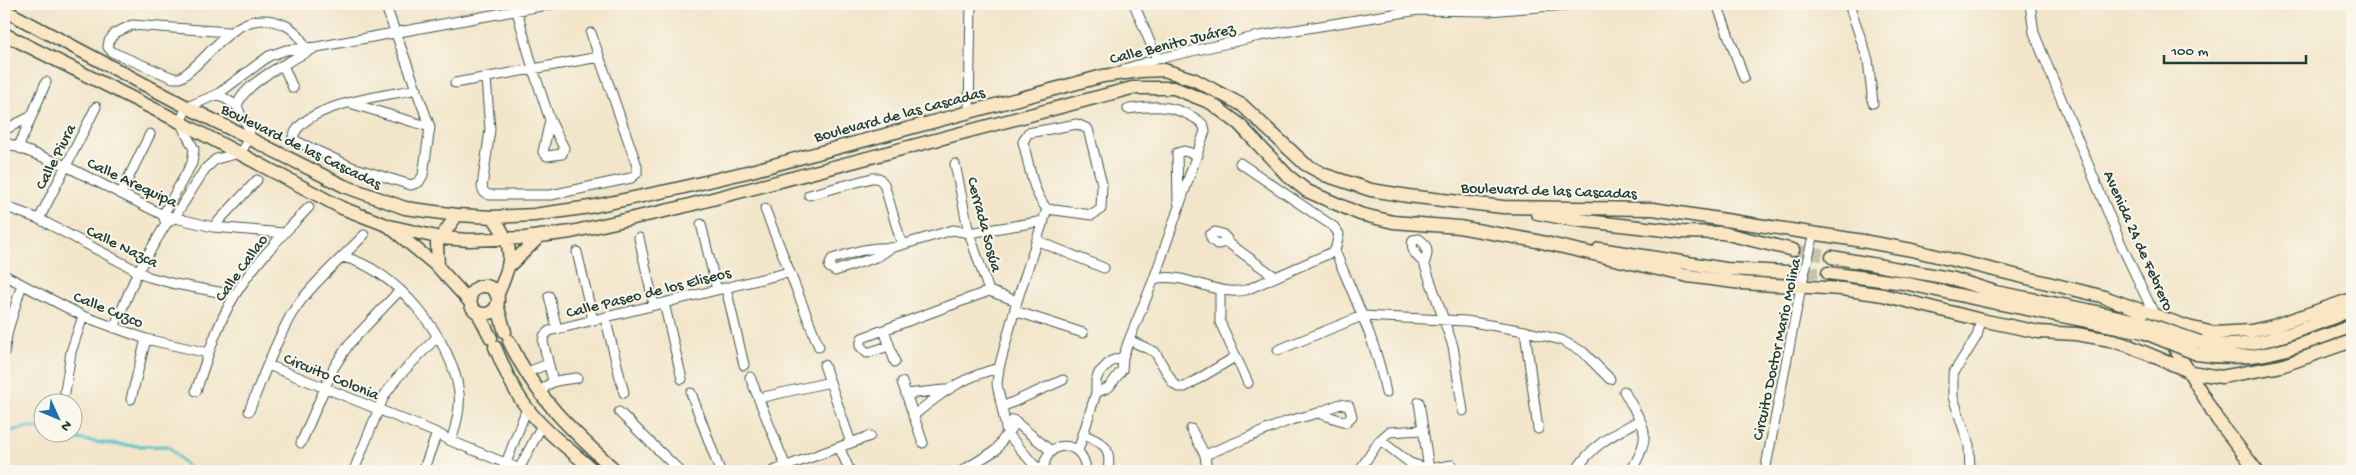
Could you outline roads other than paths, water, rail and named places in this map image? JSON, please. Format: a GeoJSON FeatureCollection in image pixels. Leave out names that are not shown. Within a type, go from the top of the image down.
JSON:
{"type":"FeatureCollection","features":[{"type":"Feature","properties":{"kind":"main road","name":"Boulevard de las Cascadas"},"geometry":{"type":"LineString","coordinates":[[4,10],[187,107],[344,186],[405,208],[456,215],[493,217],[568,210],[676,189],[751,171],[1103,76],[1140,70],[1164,70],[1195,80],[1242,105],[1305,164],[1325,175],[1343,182],[1408,196],[1503,207],[1653,209],[1814,233],[1912,250],[2101,296],[2188,327],[2214,333],[2231,333],[2273,326],[2352,299]]}},
{"type":"Feature","properties":{"kind":"main road","name":"Boulevard de las Cascadas"},"geometry":{"type":"LineString","coordinates":[[4,34],[180,122],[342,208],[390,226],[441,238],[508,240],[571,232],[678,208],[1132,88],[1155,86],[1174,88],[1191,93],[1226,112],[1288,176],[1307,191],[1327,202],[1360,214],[1393,222],[1459,227],[1537,241],[1688,276],[1742,283],[1842,289],[1883,295],[1981,320],[2039,332],[2076,334],[2105,339],[2191,372],[2220,376],[2263,370],[2298,362],[2352,341]]}},
{"type":"Feature","properties":{"kind":"main road"},"geometry":{"type":"LineString","coordinates":[[676,189],[678,208]]}},
{"type":"Feature","properties":{"kind":"main road"},"geometry":{"type":"LineString","coordinates":[[1503,207],[1569,219],[1682,232],[1723,233],[1793,250]]}},
{"type":"Feature","properties":{"kind":"main road"},"geometry":{"type":"LineString","coordinates":[[438,266],[437,243],[456,215]]}},
{"type":"Feature","properties":{"kind":"main road"},"geometry":{"type":"LineString","coordinates":[[478,313],[487,314],[497,300],[510,265],[511,250],[508,240],[493,217]]}},
{"type":"Feature","properties":{"kind":"main road"},"geometry":{"type":"LineString","coordinates":[[390,226],[438,266],[470,302],[478,313],[505,371],[527,408],[542,425],[594,471]]}},
{"type":"Feature","properties":{"kind":"main road"},"geometry":{"type":"LineString","coordinates":[[510,265],[539,237]]}},
{"type":"Feature","properties":{"kind":"main road"},"geometry":{"type":"LineString","coordinates":[[1537,241],[1616,251],[1726,270],[1788,272]]}},
{"type":"Feature","properties":{"kind":"main road"},"geometry":{"type":"LineString","coordinates":[[1832,257],[1954,279],[1995,292],[2088,310],[2144,327],[2226,359],[2270,354],[2352,326]]}},
{"type":"Feature","properties":{"kind":"main road"},"geometry":{"type":"LineString","coordinates":[[1828,273],[1904,283],[2144,327]]}},
{"type":"Feature","properties":{"kind":"main road"},"geometry":{"type":"LineString","coordinates":[[470,302],[472,293],[478,287],[492,288],[507,336],[522,369],[540,396],[616,471]]}},
{"type":"Feature","properties":{"kind":"main road"},"geometry":{"type":"LineString","coordinates":[[2198,348],[2232,347],[2293,332],[2352,310]]}},
{"type":"Feature","properties":{"kind":"main road","name":"Avenida 24 de Febrero"},"geometry":{"type":"LineString","coordinates":[[2154,314],[2229,437],[2257,471]]}},
{"type":"Feature","properties":{"kind":"main road"},"geometry":{"type":"LineString","coordinates":[[505,371],[522,369]]}},
{"type":"Feature","properties":{"kind":"main road"},"geometry":{"type":"LineString","coordinates":[[568,448],[580,436]]}},
{"type":"Feature","properties":{"kind":"street"},"geometry":{"type":"LineString","coordinates":[[385,4],[397,32],[417,89],[430,127],[423,175],[418,182],[411,185],[352,167],[296,141],[293,137],[303,122],[331,108],[417,89]]}},
{"type":"Feature","properties":{"kind":"street"},"geometry":{"type":"LineString","coordinates":[[114,328],[138,271],[192,163],[194,149],[180,122],[187,107],[218,94],[269,56],[286,50],[306,50],[516,7],[552,4]]}},
{"type":"Feature","properties":{"kind":"street"},"geometry":{"type":"LineString","coordinates":[[969,111],[971,4]]}},
{"type":"Feature","properties":{"kind":"street"},"geometry":{"type":"LineString","coordinates":[[1134,4],[1157,58]]}},
{"type":"Feature","properties":{"kind":"street","name":"Calle Benito Juárez"},"geometry":{"type":"LineString","coordinates":[[1103,76],[1157,58],[1259,36],[1418,10],[1576,4]]}},
{"type":"Feature","properties":{"kind":"street"},"geometry":{"type":"LineString","coordinates":[[1716,4],[1744,78]]}},
{"type":"Feature","properties":{"kind":"street"},"geometry":{"type":"LineString","coordinates":[[1849,4],[1868,60],[1873,103]]}},
{"type":"Feature","properties":{"kind":"street","name":"Avenida 24 de Febrero"},"geometry":{"type":"LineString","coordinates":[[2030,4],[2034,33],[2122,244],[2154,314]]}},
{"type":"Feature","properties":{"kind":"street"},"geometry":{"type":"LineString","coordinates":[[516,7],[533,69],[550,120]]}},
{"type":"Feature","properties":{"kind":"street"},"geometry":{"type":"LineString","coordinates":[[228,32],[132,25],[115,33],[109,41],[108,47],[112,52],[173,78],[180,78],[228,32],[253,22],[278,22],[292,29],[306,50]]}},
{"type":"Feature","properties":{"kind":"street"},"geometry":{"type":"LineString","coordinates":[[486,78],[490,130],[482,187],[484,192],[489,195],[551,195],[631,178],[637,173],[637,166],[591,33]]}},
{"type":"Feature","properties":{"kind":"street"},"geometry":{"type":"LineString","coordinates":[[237,106],[241,96],[252,86],[306,50]]}},
{"type":"Feature","properties":{"kind":"street"},"geometry":{"type":"LineString","coordinates":[[454,83],[599,57]]}},
{"type":"Feature","properties":{"kind":"street"},"geometry":{"type":"LineString","coordinates":[[283,65],[293,88]]}},
{"type":"Feature","properties":{"kind":"street"},"geometry":{"type":"LineString","coordinates":[[19,146],[46,82]]}},
{"type":"Feature","properties":{"kind":"street"},"geometry":{"type":"LineString","coordinates":[[174,218],[205,169],[216,159],[240,153],[250,138],[250,128],[237,106],[218,94]]}},
{"type":"Feature","properties":{"kind":"street"},"geometry":{"type":"LineString","coordinates":[[350,103],[430,127]]}},
{"type":"Feature","properties":{"kind":"street","name":"Calle Piura"},"geometry":{"type":"LineString","coordinates":[[39,219],[96,107]]}},
{"type":"Feature","properties":{"kind":"street"},"geometry":{"type":"LineString","coordinates":[[1096,393],[1109,387],[1117,378],[1124,364],[1123,357],[1154,279],[1205,131],[1204,126],[1200,122],[1168,107],[1128,108]]}},
{"type":"Feature","properties":{"kind":"street"},"geometry":{"type":"LineString","coordinates":[[4,130],[30,117]]}},
{"type":"Feature","properties":{"kind":"street"},"geometry":{"type":"LineString","coordinates":[[1044,471],[1034,465],[1007,433],[998,384],[1000,368],[1015,311],[1047,209],[1037,192],[1023,142],[1024,137],[1028,133],[1077,124],[1083,125],[1088,129],[1102,184],[1101,209],[1092,215],[1047,209]]}},
{"type":"Feature","properties":{"kind":"street"},"geometry":{"type":"LineString","coordinates":[[120,194],[150,134]]}},
{"type":"Feature","properties":{"kind":"street","name":"Calle Arequipa"},"geometry":{"type":"LineString","coordinates":[[4,142],[19,146],[66,166],[165,219],[174,218],[213,227],[284,233]]}},
{"type":"Feature","properties":{"kind":"street"},"geometry":{"type":"LineString","coordinates":[[1178,205],[1176,156],[1180,151],[1198,155]]}},
{"type":"Feature","properties":{"kind":"street"},"geometry":{"type":"LineString","coordinates":[[1240,163],[1334,227],[1339,234],[1335,251],[1381,367],[1386,393]]}},
{"type":"Feature","properties":{"kind":"street","name":"Cerrada Sosúa"},"geometry":{"type":"LineString","coordinates":[[955,164],[969,233],[989,291]]}},
{"type":"Feature","properties":{"kind":"street"},"geometry":{"type":"LineString","coordinates":[[809,194],[872,178],[879,178],[884,184],[902,245]]}},
{"type":"Feature","properties":{"kind":"street"},"geometry":{"type":"LineString","coordinates":[[213,227],[257,180]]}},
{"type":"Feature","properties":{"kind":"street","name":"Calle Nazca"},"geometry":{"type":"LineString","coordinates":[[4,206],[39,219],[138,271],[175,284],[235,295]]}},
{"type":"Feature","properties":{"kind":"street","name":"Calle Callao"},"geometry":{"type":"LineString","coordinates":[[196,390],[208,353],[235,295],[259,261],[309,207]]}},
{"type":"Feature","properties":{"kind":"street"},"geometry":{"type":"LineString","coordinates":[[765,209],[819,347]]}},
{"type":"Feature","properties":{"kind":"street"},"geometry":{"type":"LineString","coordinates":[[891,248],[863,249],[832,259],[830,266],[835,271],[879,256],[891,248],[954,230],[969,233],[1044,221]]}},
{"type":"Feature","properties":{"kind":"street"},"geometry":{"type":"LineString","coordinates":[[701,224],[744,365]]}},
{"type":"Feature","properties":{"kind":"street","name":"Circuito Doctor Mario Molina"},"geometry":{"type":"LineString","coordinates":[[1765,471],[1801,286],[1814,233]]}},
{"type":"Feature","properties":{"kind":"street","name":"Circuito Colonia"},"geometry":{"type":"LineString","coordinates":[[364,235],[296,308],[268,365],[437,433],[504,467],[521,470]]}},
{"type":"Feature","properties":{"kind":"street"},"geometry":{"type":"LineString","coordinates":[[639,238],[654,306]]}},
{"type":"Feature","properties":{"kind":"street"},"geometry":{"type":"LineString","coordinates":[[1038,241],[1104,268]]}},
{"type":"Feature","properties":{"kind":"street"},"geometry":{"type":"LineString","coordinates":[[1227,242],[1274,276]]}},
{"type":"Feature","properties":{"kind":"street"},"geometry":{"type":"LineString","coordinates":[[1154,279],[1165,276],[1178,277],[1233,293],[1335,251]]}},
{"type":"Feature","properties":{"kind":"street"},"geometry":{"type":"LineString","coordinates":[[577,252],[594,320]]}},
{"type":"Feature","properties":{"kind":"street"},"geometry":{"type":"LineString","coordinates":[[343,258],[367,265],[400,290],[420,312],[437,337],[454,371],[459,393],[457,422],[451,441]]}},
{"type":"Feature","properties":{"kind":"street"},"geometry":{"type":"LineString","coordinates":[[1424,263],[1453,346],[1463,411]]}},
{"type":"Feature","properties":{"kind":"street","name":"Calle Paseo de los Eliseos"},"geometry":{"type":"LineString","coordinates":[[553,381],[543,342],[544,336],[550,331],[790,272]]}},
{"type":"Feature","properties":{"kind":"street","name":"Calle Cuzco"},"geometry":{"type":"LineString","coordinates":[[4,275],[83,316],[114,328],[146,339],[208,353]]}},
{"type":"Feature","properties":{"kind":"street"},"geometry":{"type":"LineString","coordinates":[[4,352],[8,330],[22,284]]}},
{"type":"Feature","properties":{"kind":"street"},"geometry":{"type":"LineString","coordinates":[[301,442],[334,367],[349,344],[400,290]]}},
{"type":"Feature","properties":{"kind":"street"},"geometry":{"type":"LineString","coordinates":[[1220,290],[1219,316],[1235,357],[1248,383]]}},
{"type":"Feature","properties":{"kind":"street"},"geometry":{"type":"LineString","coordinates":[[890,346],[867,353],[860,346],[862,338],[989,291],[1018,301]]}},
{"type":"Feature","properties":{"kind":"street"},"geometry":{"type":"LineString","coordinates":[[549,296],[557,329]]}},
{"type":"Feature","properties":{"kind":"street"},"geometry":{"type":"LineString","coordinates":[[664,303],[682,379]]}},
{"type":"Feature","properties":{"kind":"street"},"geometry":{"type":"LineString","coordinates":[[1015,311],[1083,333]]}},
{"type":"Feature","properties":{"kind":"street"},"geometry":{"type":"LineString","coordinates":[[65,392],[72,352],[83,316]]}},
{"type":"Feature","properties":{"kind":"street"},"geometry":{"type":"LineString","coordinates":[[1278,350],[1362,316],[1466,321],[1526,331],[1561,340],[1582,352],[1610,379]]}},
{"type":"Feature","properties":{"kind":"street"},"geometry":{"type":"LineString","coordinates":[[605,317],[624,392]]}},
{"type":"Feature","properties":{"kind":"street"},"geometry":{"type":"LineString","coordinates":[[1970,471],[1969,445],[1953,397],[1954,374],[1977,336],[1981,320]]}},
{"type":"Feature","properties":{"kind":"street"},"geometry":{"type":"LineString","coordinates":[[884,330],[895,362]]}},
{"type":"Feature","properties":{"kind":"street"},"geometry":{"type":"LineString","coordinates":[[1526,331],[1538,429]]}},
{"type":"Feature","properties":{"kind":"street"},"geometry":{"type":"LineString","coordinates":[[354,470],[378,409],[397,378],[437,337]]}},
{"type":"Feature","properties":{"kind":"street"},"geometry":{"type":"LineString","coordinates":[[131,399],[146,339]]}},
{"type":"Feature","properties":{"kind":"street"},"geometry":{"type":"LineString","coordinates":[[1129,340],[1155,352],[1173,383],[1178,387],[1185,387],[1235,357]]}},
{"type":"Feature","properties":{"kind":"street"},"geometry":{"type":"LineString","coordinates":[[1078,451],[1096,393],[1096,380],[1099,373],[1111,361],[1123,357]]}},
{"type":"Feature","properties":{"kind":"street"},"geometry":{"type":"LineString","coordinates":[[522,369],[548,364]]}},
{"type":"Feature","properties":{"kind":"street"},"geometry":{"type":"LineString","coordinates":[[249,411],[268,365]]}},
{"type":"Feature","properties":{"kind":"street"},"geometry":{"type":"LineString","coordinates":[[824,365],[850,443]]}},
{"type":"Feature","properties":{"kind":"street"},"geometry":{"type":"LineString","coordinates":[[913,416],[944,390],[976,374],[1000,368]]}},
{"type":"Feature","properties":{"kind":"street"},"geometry":{"type":"LineString","coordinates":[[750,377],[786,467]]}},
{"type":"Feature","properties":{"kind":"street"},"geometry":{"type":"LineString","coordinates":[[540,396],[544,388],[553,381],[577,378]]}},
{"type":"Feature","properties":{"kind":"street"},"geometry":{"type":"LineString","coordinates":[[1003,411],[1063,380]]}},
{"type":"Feature","properties":{"kind":"street"},"geometry":{"type":"LineString","coordinates":[[759,398],[830,382]]}},
{"type":"Feature","properties":{"kind":"street"},"geometry":{"type":"LineString","coordinates":[[902,382],[923,443]]}},
{"type":"Feature","properties":{"kind":"street"},"geometry":{"type":"LineString","coordinates":[[906,394],[944,390]]}},
{"type":"Feature","properties":{"kind":"street"},"geometry":{"type":"LineString","coordinates":[[1624,391],[1640,420],[1645,444],[1631,471]]}},
{"type":"Feature","properties":{"kind":"street"},"geometry":{"type":"LineString","coordinates":[[691,393],[720,471]]}},
{"type":"Feature","properties":{"kind":"street"},"geometry":{"type":"LineString","coordinates":[[1419,402],[1429,469]]}},
{"type":"Feature","properties":{"kind":"street"},"geometry":{"type":"LineString","coordinates":[[504,467],[527,408]]}},
{"type":"Feature","properties":{"kind":"street"},"geometry":{"type":"LineString","coordinates":[[1003,411],[1051,451]]}},
{"type":"Feature","properties":{"kind":"street"},"geometry":{"type":"LineString","coordinates":[[619,412],[680,471]]}},
{"type":"Feature","properties":{"kind":"street"},"geometry":{"type":"LineString","coordinates":[[1205,455],[1288,421],[1318,413]]}},
{"type":"Feature","properties":{"kind":"street"},"geometry":{"type":"LineString","coordinates":[[1576,471],[1582,461],[1599,443],[1640,420]]}},
{"type":"Feature","properties":{"kind":"street"},"geometry":{"type":"LineString","coordinates":[[962,471],[996,450],[1017,422]]}},
{"type":"Feature","properties":{"kind":"street"},"geometry":{"type":"LineString","coordinates":[[521,470],[542,425]]}},
{"type":"Feature","properties":{"kind":"street"},"geometry":{"type":"LineString","coordinates":[[1191,429],[1205,455],[1207,471]]}},
{"type":"Feature","properties":{"kind":"street"},"geometry":{"type":"LineString","coordinates":[[1359,471],[1380,440],[1389,432],[1422,430]]}},
{"type":"Feature","properties":{"kind":"street"},"geometry":{"type":"LineString","coordinates":[[423,471],[437,433]]}},
{"type":"Feature","properties":{"kind":"street"},"geometry":{"type":"LineString","coordinates":[[1082,434],[1100,442],[1107,449],[1110,461],[1108,471]]}},
{"type":"Feature","properties":{"kind":"street"},"geometry":{"type":"LineString","coordinates":[[773,471],[870,436]]}},
{"type":"Feature","properties":{"kind":"street"},"geometry":{"type":"LineString","coordinates":[[1380,440],[1410,463],[1429,469],[1452,465]]}},
{"type":"Feature","properties":{"kind":"street"},"geometry":{"type":"LineString","coordinates":[[839,447],[850,471]]}},
{"type":"Feature","properties":{"kind":"street"},"geometry":{"type":"LineString","coordinates":[[1044,471],[1044,463],[1051,451],[1060,447],[1070,447],[1078,451],[1085,460],[1086,471]]}},
{"type":"Feature","properties":{"kind":"waterway"},"geometry":{"type":"LineString","coordinates":[[4,432],[32,428]]}},
{"type":"Feature","properties":{"kind":"waterway"},"geometry":{"type":"LineString","coordinates":[[82,439],[109,444],[168,446],[192,471]]}},
{"type":"Feature","properties":{"kind":"tunnel"},"geometry":{"type":"LineString","coordinates":[[1793,250],[1832,257]]}},
{"type":"Feature","properties":{"kind":"tunnel"},"geometry":{"type":"LineString","coordinates":[[1788,272],[1828,273]]}}]}
